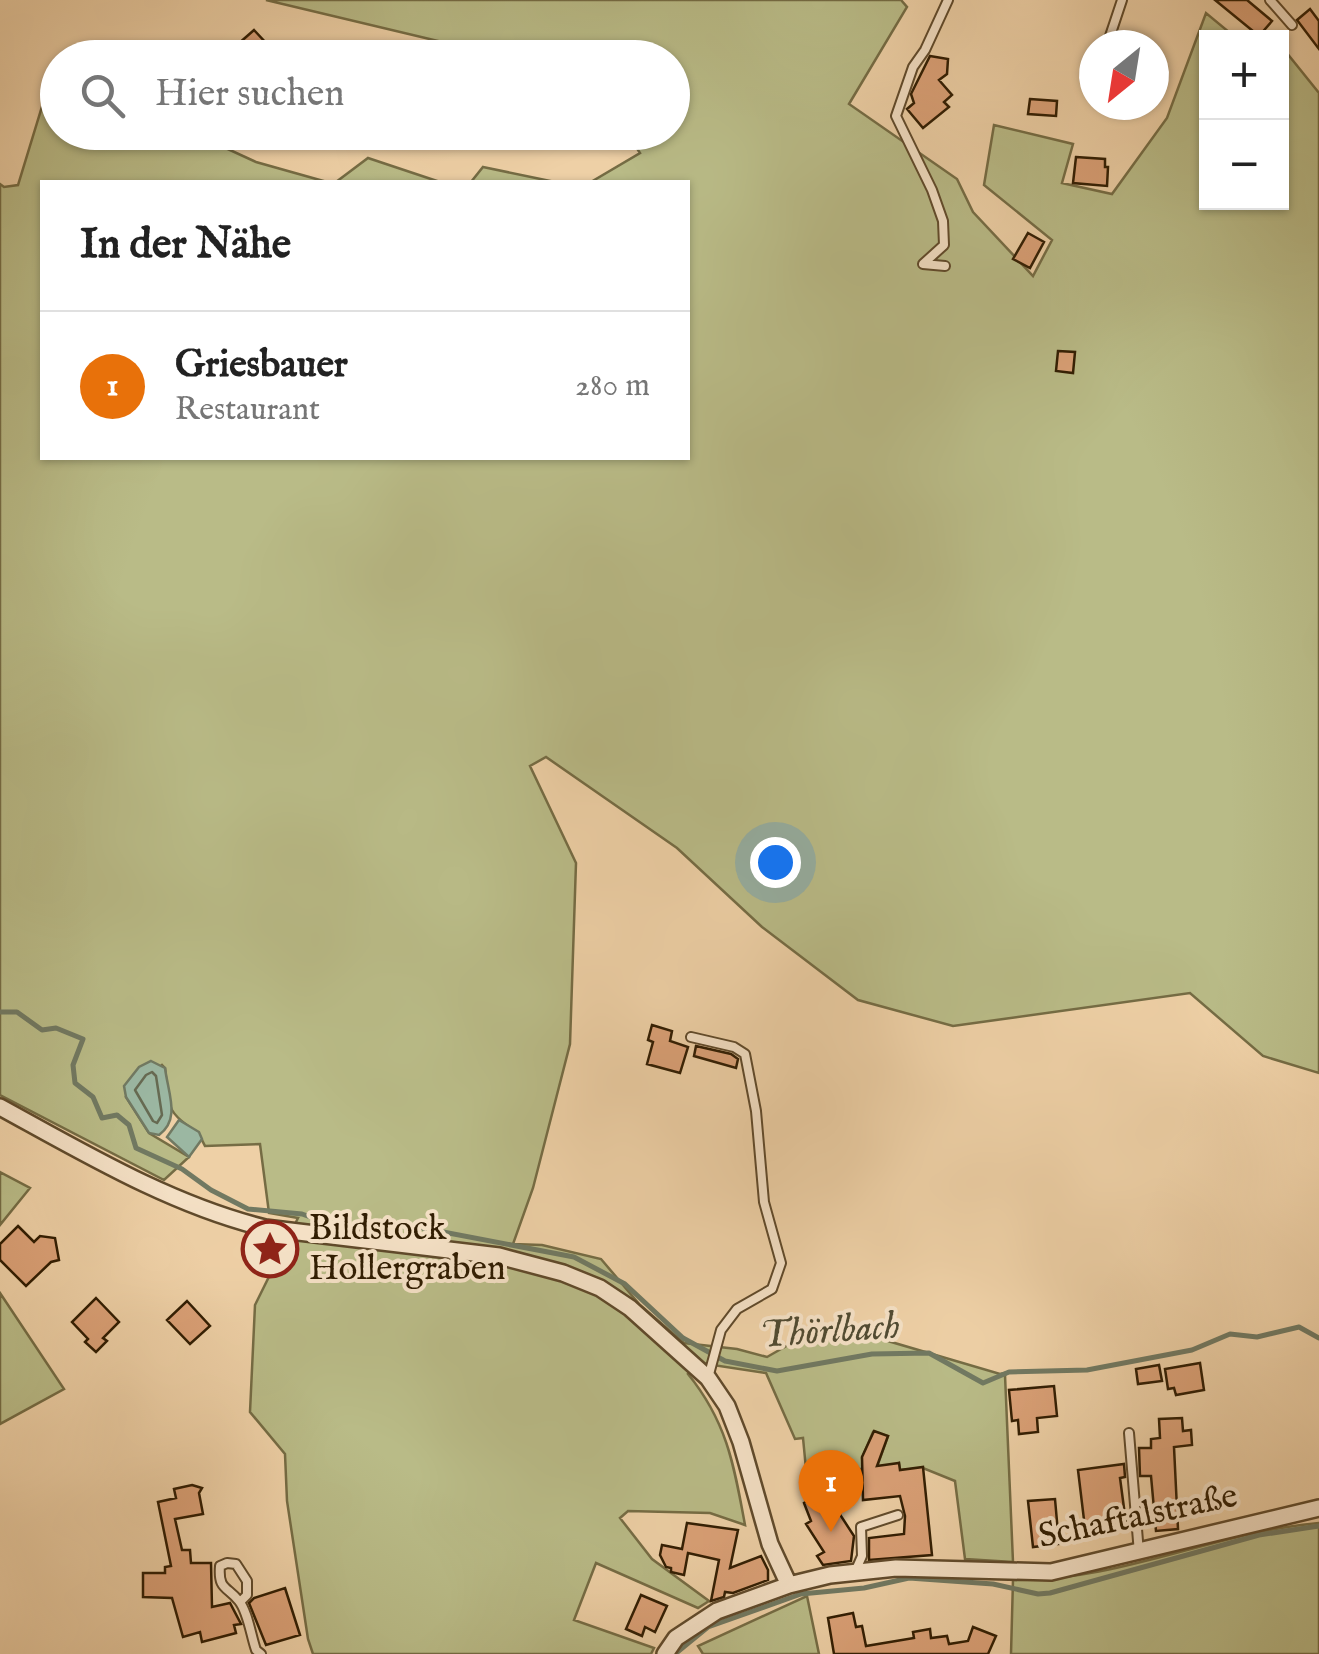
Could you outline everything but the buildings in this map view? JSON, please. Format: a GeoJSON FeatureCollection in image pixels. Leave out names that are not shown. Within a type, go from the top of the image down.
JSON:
{"type":"FeatureCollection","features":[{"type":"Feature","properties":{"kind":"street"},"geometry":{"type":"LineString","coordinates":[[0,1106],[161,1190],[229,1219],[265,1228],[499,1256],[563,1273],[600,1288],[711,1370],[741,1442],[770,1544],[789,1585]]}},
{"type":"Feature","properties":{"kind":"street","name":"Schaftalstraße"},"geometry":{"type":"LineString","coordinates":[[665,1654],[676,1638],[717,1611],[789,1585],[896,1568],[1051,1572],[1319,1508]]}},
{"type":"Feature","properties":{"kind":"lane"},"geometry":{"type":"LineString","coordinates":[[945,266],[923,264],[944,245],[943,221],[896,116],[913,67],[926,50],[948,0]]}},
{"type":"Feature","properties":{"kind":"lane"},"geometry":{"type":"LineString","coordinates":[[1112,30],[1122,0]]}},
{"type":"Feature","properties":{"kind":"lane"},"geometry":{"type":"LineString","coordinates":[[1270,0],[1292,25]]}},
{"type":"Feature","properties":{"kind":"lane"},"geometry":{"type":"LineString","coordinates":[[692,1037],[745,1054],[764,1202],[781,1263],[772,1289],[737,1309],[721,1330],[711,1370]]}},
{"type":"Feature","properties":{"kind":"lane"},"geometry":{"type":"LineString","coordinates":[[1129,1432],[1139,1553]]}},
{"type":"Feature","properties":{"kind":"lane"},"geometry":{"type":"LineString","coordinates":[[855,1572],[862,1556],[861,1527],[898,1515]]}},
{"type":"Feature","properties":{"kind":"lane"},"geometry":{"type":"LineString","coordinates":[[240,1602],[247,1594],[247,1582],[236,1564],[227,1562],[220,1566],[219,1573],[224,1590],[240,1602],[260,1654]]}},
{"type":"Feature","properties":{"kind":"green space"},"geometry":{"type":"Polygon","coordinates":[[[266,0],[901,0],[907,7],[849,104],[957,179],[973,212],[1033,276],[1052,240],[984,185],[994,125],[1073,144],[1062,183],[1112,194],[1169,120],[1199,32],[1199,210],[1289,210],[1289,56],[1319,93],[1319,1073],[1263,1056],[1190,993],[953,1026],[858,1000],[762,927],[677,848],[546,757],[530,766],[576,863],[570,1044],[533,1188],[513,1244],[542,1245],[601,1259],[640,1305],[684,1343],[767,1357],[811,1332],[834,1335],[865,1324],[888,1341],[1000,1374],[1009,1372],[1005,1375],[1013,1562],[965,1559],[955,1481],[923,1468],[900,1470],[899,1463],[879,1474],[878,1464],[888,1436],[873,1432],[862,1458],[863,1469],[806,1469],[803,1438],[795,1439],[766,1373],[700,1363],[688,1374],[720,1427],[745,1525],[710,1513],[628,1511],[620,1518],[652,1559],[709,1601],[698,1608],[596,1563],[574,1620],[654,1648],[651,1654],[313,1654],[287,1501],[285,1454],[250,1412],[255,1305],[298,1218],[269,1213],[260,1144],[205,1146],[172,1110],[162,1065],[126,1097],[149,1133],[189,1157],[164,1180],[0,1095],[0,184],[18,185],[40,113],[40,150],[230,150],[256,162],[320,180],[40,180],[40,460],[690,460],[690,180],[594,180],[640,153],[638,150],[690,150],[690,40],[434,40],[266,0]]]}},
{"type":"Feature","properties":{"kind":"green space"},"geometry":{"type":"Polygon","coordinates":[[[1206,13],[1227,30],[1200,30],[1206,13]]]}},
{"type":"Feature","properties":{"kind":"green space"},"geometry":{"type":"Polygon","coordinates":[[[368,158],[434,180],[339,180],[368,158]]]}},
{"type":"Feature","properties":{"kind":"green space"},"geometry":{"type":"Polygon","coordinates":[[[483,167],[545,180],[473,180],[483,167]]]}},
{"type":"Feature","properties":{"kind":"green space"},"geometry":{"type":"Polygon","coordinates":[[[0,1172],[30,1188],[0,1225],[0,1172]]]}},
{"type":"Feature","properties":{"kind":"green space"},"geometry":{"type":"Polygon","coordinates":[[[0,1293],[64,1389],[0,1424],[0,1293]]]}},
{"type":"Feature","properties":{"kind":"green space"},"geometry":{"type":"Polygon","coordinates":[[[1319,1523],[1319,1654],[1011,1654],[1013,1580],[1090,1573],[1242,1536],[1319,1523]]]}},
{"type":"Feature","properties":{"kind":"green space"},"geometry":{"type":"Polygon","coordinates":[[[807,1596],[819,1654],[703,1654],[698,1646],[807,1596]]]}},
{"type":"Feature","properties":{"kind":"water"},"geometry":{"type":"Polygon","coordinates":[[[151,1061],[165,1068],[171,1105],[170,1121],[159,1135],[149,1133],[126,1097],[124,1086],[139,1067],[151,1061]]]}},
{"type":"Feature","properties":{"kind":"water"},"geometry":{"type":"Polygon","coordinates":[[[179,1120],[199,1132],[202,1139],[189,1157],[167,1137],[179,1120]]]}},
{"type":"Feature","properties":{"kind":"waterway","name":"Thörlbach"},"geometry":{"type":"LineString","coordinates":[[0,1012],[17,1012],[42,1030],[56,1028],[83,1039],[73,1065],[75,1083],[93,1097],[102,1118],[117,1115],[129,1125],[136,1148],[182,1169],[248,1209],[302,1214],[333,1225],[417,1227],[574,1257],[625,1284],[683,1338],[725,1361],[777,1371],[872,1354],[929,1353],[983,1383],[1009,1372],[1087,1370],[1192,1350],[1230,1334],[1257,1337],[1299,1327],[1319,1338]]}},
{"type":"Feature","properties":{"kind":"waterway"},"geometry":{"type":"LineString","coordinates":[[675,1654],[708,1627],[801,1594],[864,1588],[909,1578],[1050,1593],[1259,1535],[1319,1526]]}},
{"type":"Feature","properties":{"kind":"place","name":"Bildstock Hollergraben"},"geometry":{"type":"Point","coordinates":[270,1249]}},
{"type":"Feature","properties":{"kind":"place","name":"Griesbauer"},"geometry":{"type":"Point","coordinates":[831,1532]}}]}
